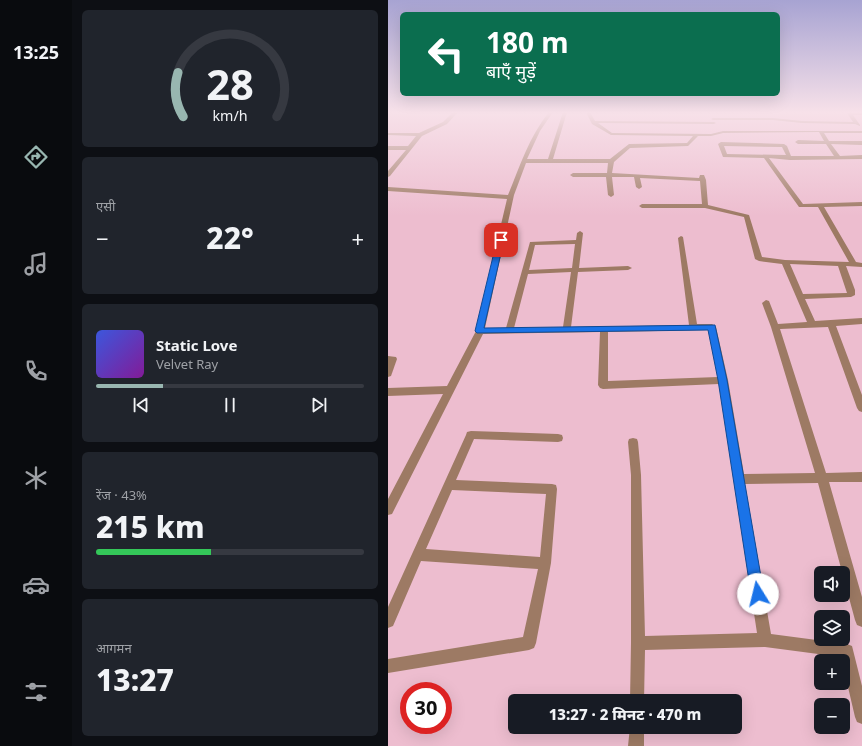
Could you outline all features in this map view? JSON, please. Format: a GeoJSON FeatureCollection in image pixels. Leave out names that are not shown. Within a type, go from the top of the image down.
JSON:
{"type":"FeatureCollection","features":[{"type":"Feature","properties":{"kind":"street"},"geometry":{"type":"LineString","coordinates":[[388,510],[480,331],[511,195],[523,161],[530,147]]}},
{"type":"Feature","properties":{"kind":"street"},"geometry":{"type":"LineString","coordinates":[[550,161],[554,147]]}},
{"type":"Feature","properties":{"kind":"street"},"geometry":{"type":"LineString","coordinates":[[611,195],[609,176],[611,163],[628,147]]}},
{"type":"Feature","properties":{"kind":"street"},"geometry":{"type":"LineString","coordinates":[[722,147],[725,156],[766,158],[862,157]]}},
{"type":"Feature","properties":{"kind":"street"},"geometry":{"type":"LineString","coordinates":[[784,147],[790,158]]}},
{"type":"Feature","properties":{"kind":"street"},"geometry":{"type":"LineString","coordinates":[[830,147],[838,158]]}},
{"type":"Feature","properties":{"kind":"street"},"geometry":{"type":"LineString","coordinates":[[388,148],[409,148]]}},
{"type":"Feature","properties":{"kind":"street"},"geometry":{"type":"LineString","coordinates":[[388,175],[409,148]]}},
{"type":"Feature","properties":{"kind":"street"},"geometry":{"type":"LineString","coordinates":[[766,158],[800,206],[862,204]]}},
{"type":"Feature","properties":{"kind":"street"},"geometry":{"type":"LineString","coordinates":[[523,161],[611,163],[628,175]]}},
{"type":"Feature","properties":{"kind":"street"},"geometry":{"type":"LineString","coordinates":[[573,175],[628,175],[702,178],[705,206]]}},
{"type":"Feature","properties":{"kind":"street"},"geometry":{"type":"LineString","coordinates":[[637,176],[638,187]]}},
{"type":"Feature","properties":{"kind":"street"},"geometry":{"type":"LineString","coordinates":[[388,189],[510,197],[511,195]]}},
{"type":"Feature","properties":{"kind":"street"},"geometry":{"type":"LineString","coordinates":[[642,206],[705,206],[747,216],[759,259],[785,262],[858,264]]}},
{"type":"Feature","properties":{"kind":"street"},"geometry":{"type":"LineString","coordinates":[[820,206],[858,264]]}},
{"type":"Feature","properties":{"kind":"street"},"geometry":{"type":"LineString","coordinates":[[567,330],[580,233]]}},
{"type":"Feature","properties":{"kind":"street"},"geometry":{"type":"LineString","coordinates":[[681,238],[693,327]]}},
{"type":"Feature","properties":{"kind":"street"},"geometry":{"type":"LineString","coordinates":[[509,331],[532,243],[578,242]]}},
{"type":"Feature","properties":{"kind":"street"},"geometry":{"type":"LineString","coordinates":[[785,262],[812,324]]}},
{"type":"Feature","properties":{"kind":"street"},"geometry":{"type":"LineString","coordinates":[[800,297],[851,295],[851,290],[841,264]]}},
{"type":"Feature","properties":{"kind":"street"},"geometry":{"type":"LineString","coordinates":[[524,272],[628,268]]}},
{"type":"Feature","properties":{"kind":"street"},"geometry":{"type":"LineString","coordinates":[[766,303],[775,327],[822,478],[862,620]]}},
{"type":"Feature","properties":{"kind":"street"},"geometry":{"type":"LineString","coordinates":[[775,327],[812,324],[832,325],[837,322],[862,321]]}},
{"type":"Feature","properties":{"kind":"street"},"geometry":{"type":"LineString","coordinates":[[832,325],[862,408]]}},
{"type":"Feature","properties":{"kind":"street"},"geometry":{"type":"LineString","coordinates":[[480,331],[712,327],[723,380],[764,640]]}},
{"type":"Feature","properties":{"kind":"street"},"geometry":{"type":"LineString","coordinates":[[604,329],[603,385],[723,380]]}},
{"type":"Feature","properties":{"kind":"street"},"geometry":{"type":"LineString","coordinates":[[388,359],[393,358],[388,374]]}},
{"type":"Feature","properties":{"kind":"street"},"geometry":{"type":"LineString","coordinates":[[388,392],[449,390]]}},
{"type":"Feature","properties":{"kind":"street"},"geometry":{"type":"LineString","coordinates":[[388,621],[419,555],[448,485],[471,436],[558,438]]}},
{"type":"Feature","properties":{"kind":"street"},"geometry":{"type":"LineString","coordinates":[[634,442],[636,475],[637,694]]}},
{"type":"Feature","properties":{"kind":"street"},"geometry":{"type":"LineString","coordinates":[[739,479],[862,477]]}},
{"type":"Feature","properties":{"kind":"street"},"geometry":{"type":"LineString","coordinates":[[388,666],[528,643],[545,563],[552,489],[448,485]]}},
{"type":"Feature","properties":{"kind":"street"},"geometry":{"type":"LineString","coordinates":[[419,555],[545,563]]}},
{"type":"Feature","properties":{"kind":"street"},"geometry":{"type":"LineString","coordinates":[[638,643],[764,640],[847,651],[861,708]]}},
{"type":"Feature","properties":{"kind":"street"},"geometry":{"type":"LineString","coordinates":[[636,746],[637,734]]}},
{"type":"Feature","properties":{"kind":"route"},"geometry":{"type":"LineString","coordinates":[[501,240],[480,331],[712,327],[723,380],[758,594]]}}]}
